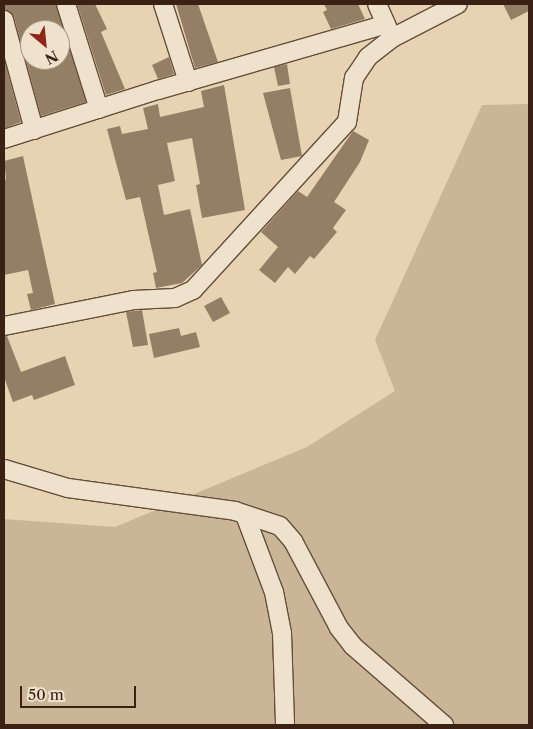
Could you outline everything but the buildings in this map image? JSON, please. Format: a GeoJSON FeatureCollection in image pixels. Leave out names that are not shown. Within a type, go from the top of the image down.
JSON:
{"type":"FeatureCollection","features":[{"type":"Feature","properties":{"kind":"street"},"geometry":{"type":"LineString","coordinates":[[66,4],[99,109]]}},
{"type":"Feature","properties":{"kind":"street"},"geometry":{"type":"LineString","coordinates":[[163,4],[188,82]]}},
{"type":"Feature","properties":{"kind":"street"},"geometry":{"type":"LineString","coordinates":[[377,4],[389,31]]}},
{"type":"Feature","properties":{"kind":"street"},"geometry":{"type":"LineString","coordinates":[[4,140],[188,82],[389,31],[458,4]]}},
{"type":"Feature","properties":{"kind":"street"},"geometry":{"type":"LineString","coordinates":[[4,20],[34,130]]}},
{"type":"Feature","properties":{"kind":"street"},"geometry":{"type":"LineString","coordinates":[[4,326],[134,300],[175,298],[193,290],[208,278],[347,122],[354,78],[389,31]]}},
{"type":"Feature","properties":{"kind":"street"},"geometry":{"type":"LineString","coordinates":[[4,470],[68,488],[199,504],[280,526],[293,541],[339,628],[354,646],[444,725]]}},
{"type":"Feature","properties":{"kind":"street"},"geometry":{"type":"LineString","coordinates":[[245,515],[274,592],[282,633],[286,725]]}},
{"type":"Feature","properties":{"kind":"shaded area"},"geometry":{"type":"Polygon","coordinates":[[[529,104],[529,725],[4,725],[4,519],[115,527],[307,447],[395,391],[375,340],[482,105],[529,104]]]}}]}
